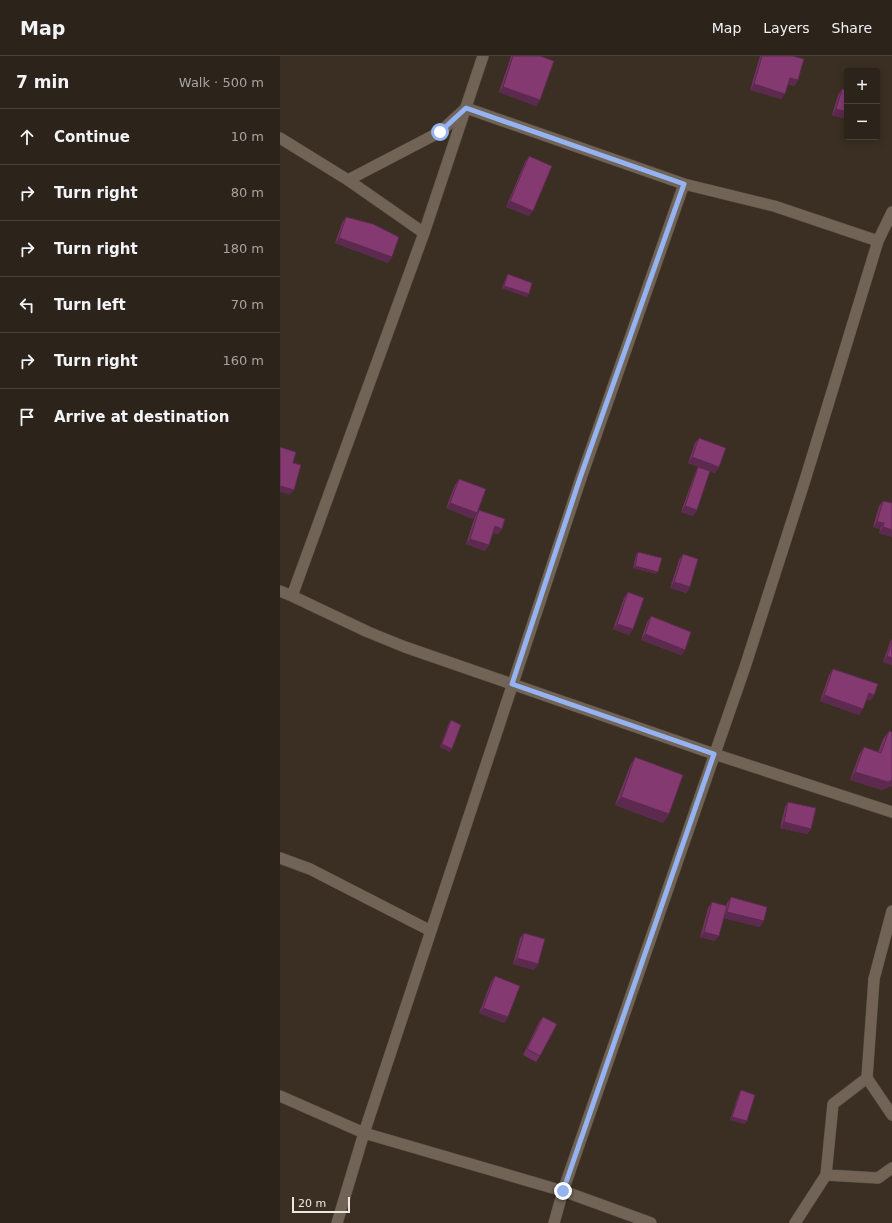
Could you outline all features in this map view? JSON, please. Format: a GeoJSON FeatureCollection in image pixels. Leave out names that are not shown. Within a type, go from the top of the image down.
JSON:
{"type":"FeatureCollection","features":[{"type":"Feature","properties":{"kind":"street"},"geometry":{"type":"LineString","coordinates":[[292,596],[424,233],[483,56]]}},
{"type":"Feature","properties":{"kind":"street"},"geometry":{"type":"LineString","coordinates":[[348,180],[440,132],[466,108]]}},
{"type":"Feature","properties":{"kind":"street"},"geometry":{"type":"LineString","coordinates":[[466,108],[684,184],[774,206],[878,241]]}},
{"type":"Feature","properties":{"kind":"street"},"geometry":{"type":"LineString","coordinates":[[280,138],[348,180],[424,233]]}},
{"type":"Feature","properties":{"kind":"street"},"geometry":{"type":"LineString","coordinates":[[336,1223],[364,1133],[580,478],[684,184]]}},
{"type":"Feature","properties":{"kind":"street"},"geometry":{"type":"LineString","coordinates":[[554,1223],[563,1191],[745,667],[878,241],[892,212]]}},
{"type":"Feature","properties":{"kind":"street"},"geometry":{"type":"LineString","coordinates":[[280,591],[382,638],[714,754],[892,812]]}},
{"type":"Feature","properties":{"kind":"street"},"geometry":{"type":"LineString","coordinates":[[280,858],[310,869],[430,932]]}},
{"type":"Feature","properties":{"kind":"street"},"geometry":{"type":"LineString","coordinates":[[892,911],[874,979],[867,1078],[892,1115]]}},
{"type":"Feature","properties":{"kind":"street"},"geometry":{"type":"LineString","coordinates":[[795,1223],[826,1175],[833,1104],[867,1078]]}},
{"type":"Feature","properties":{"kind":"street"},"geometry":{"type":"LineString","coordinates":[[280,1096],[364,1133],[563,1191],[651,1223]]}},
{"type":"Feature","properties":{"kind":"street"},"geometry":{"type":"LineString","coordinates":[[826,1175],[878,1178],[892,1168]]}},
{"type":"Feature","properties":{"kind":"building"},"geometry":{"type":"Polygon","coordinates":[[[513,56],[540,56],[554,61],[540,100],[503,87],[513,56]]]}},
{"type":"Feature","properties":{"kind":"building"},"geometry":{"type":"Polygon","coordinates":[[[762,56],[793,56],[804,59],[798,80],[790,78],[785,94],[754,84],[762,56]]]}},
{"type":"Feature","properties":{"kind":"building"},"geometry":{"type":"Polygon","coordinates":[[[842,89],[844,90],[844,111],[836,109],[842,89]]]}},
{"type":"Feature","properties":{"kind":"building"},"geometry":{"type":"Polygon","coordinates":[[[529,156],[552,166],[533,211],[510,201],[529,156]]]}},
{"type":"Feature","properties":{"kind":"building"},"geometry":{"type":"Polygon","coordinates":[[[346,217],[373,224],[399,237],[392,257],[339,238],[346,217]]]}},
{"type":"Feature","properties":{"kind":"building"},"geometry":{"type":"Polygon","coordinates":[[[508,274],[532,283],[529,294],[504,286],[508,274]]]}},
{"type":"Feature","properties":{"kind":"building"},"geometry":{"type":"Polygon","coordinates":[[[699,438],[726,448],[719,467],[692,457],[699,438]]]}},
{"type":"Feature","properties":{"kind":"building"},"geometry":{"type":"Polygon","coordinates":[[[280,447],[296,452],[293,463],[301,465],[294,490],[280,486],[280,447]]]}},
{"type":"Feature","properties":{"kind":"building"},"geometry":{"type":"Polygon","coordinates":[[[698,467],[710,471],[697,510],[685,506],[698,467]]]}},
{"type":"Feature","properties":{"kind":"building"},"geometry":{"type":"Polygon","coordinates":[[[459,479],[486,489],[477,513],[450,503],[459,479]]]}},
{"type":"Feature","properties":{"kind":"building"},"geometry":{"type":"Polygon","coordinates":[[[883,501],[892,503],[892,530],[883,527],[884,523],[877,522],[883,501]]]}},
{"type":"Feature","properties":{"kind":"building"},"geometry":{"type":"Polygon","coordinates":[[[479,510],[505,519],[502,529],[495,526],[489,545],[470,539],[479,510]]]}},
{"type":"Feature","properties":{"kind":"building"},"geometry":{"type":"Polygon","coordinates":[[[638,552],[662,558],[658,572],[635,566],[638,552]]]}},
{"type":"Feature","properties":{"kind":"building"},"geometry":{"type":"Polygon","coordinates":[[[683,554],[698,559],[690,587],[674,582],[683,554]]]}},
{"type":"Feature","properties":{"kind":"building"},"geometry":{"type":"Polygon","coordinates":[[[628,592],[644,598],[633,629],[617,624],[628,592]]]}},
{"type":"Feature","properties":{"kind":"building"},"geometry":{"type":"Polygon","coordinates":[[[651,616],[691,632],[685,650],[645,634],[651,616]]]}},
{"type":"Feature","properties":{"kind":"building"},"geometry":{"type":"Polygon","coordinates":[[[892,642],[892,658],[887,656],[892,642]]]}},
{"type":"Feature","properties":{"kind":"building"},"geometry":{"type":"Polygon","coordinates":[[[833,669],[878,684],[874,695],[869,693],[863,709],[824,695],[833,669]]]}},
{"type":"Feature","properties":{"kind":"building"},"geometry":{"type":"Polygon","coordinates":[[[451,720],[461,725],[452,749],[442,744],[451,720]]]}},
{"type":"Feature","properties":{"kind":"building"},"geometry":{"type":"Polygon","coordinates":[[[889,731],[892,732],[892,780],[888,782],[855,772],[864,747],[881,753],[889,731]]]}},
{"type":"Feature","properties":{"kind":"building"},"geometry":{"type":"Polygon","coordinates":[[[635,757],[683,775],[669,814],[621,797],[635,757]]]}},
{"type":"Feature","properties":{"kind":"building"},"geometry":{"type":"Polygon","coordinates":[[[788,802],[816,808],[811,829],[784,822],[788,802]]]}},
{"type":"Feature","properties":{"kind":"building"},"geometry":{"type":"Polygon","coordinates":[[[731,897],[767,907],[764,921],[727,912],[731,897]]]}},
{"type":"Feature","properties":{"kind":"building"},"geometry":{"type":"Polygon","coordinates":[[[712,902],[727,906],[719,936],[704,932],[712,902]]]}},
{"type":"Feature","properties":{"kind":"building"},"geometry":{"type":"Polygon","coordinates":[[[524,933],[545,939],[538,964],[517,958],[524,933]]]}},
{"type":"Feature","properties":{"kind":"building"},"geometry":{"type":"Polygon","coordinates":[[[495,976],[520,986],[508,1017],[483,1008],[495,976]]]}},
{"type":"Feature","properties":{"kind":"building"},"geometry":{"type":"Polygon","coordinates":[[[543,1017],[557,1024],[540,1056],[527,1049],[543,1017]]]}},
{"type":"Feature","properties":{"kind":"building"},"geometry":{"type":"Polygon","coordinates":[[[741,1090],[755,1095],[747,1121],[732,1117],[741,1090]]]}},
{"type":"Feature","properties":{"kind":"route"},"geometry":{"type":"LineString","coordinates":[[440,132],[466,108],[684,184],[580,478],[512,684],[714,754],[563,1191]]}}]}
